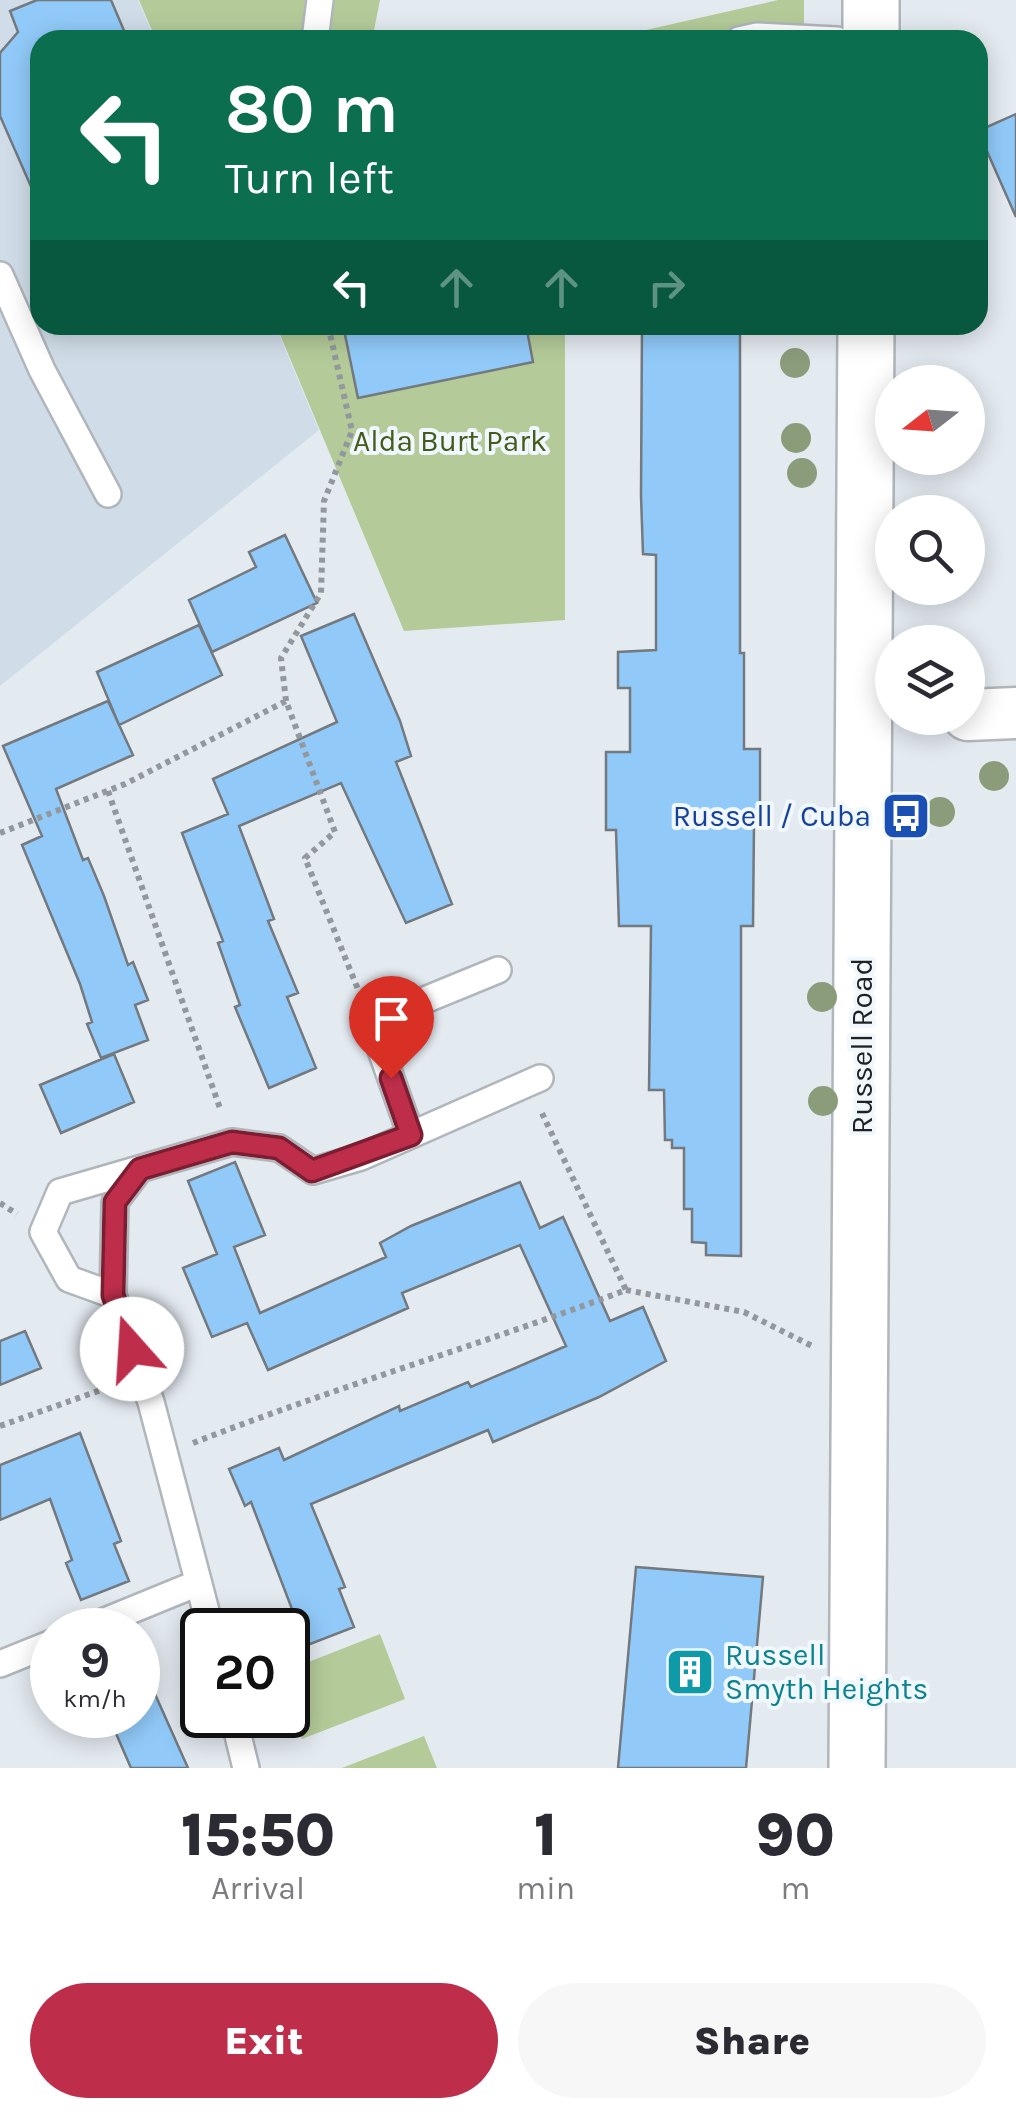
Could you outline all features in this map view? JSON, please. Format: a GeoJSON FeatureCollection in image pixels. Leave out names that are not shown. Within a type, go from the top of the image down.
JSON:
{"type":"FeatureCollection","features":[{"type":"Feature","properties":{"kind":"street"},"geometry":{"type":"LineString","coordinates":[[870,30],[871,0]]}},
{"type":"Feature","properties":{"kind":"street","name":"Russell Road"},"geometry":{"type":"LineString","coordinates":[[866,335],[875,625]]}},
{"type":"Feature","properties":{"kind":"street"},"geometry":{"type":"LineString","coordinates":[[985,714],[1016,713]]}},
{"type":"Feature","properties":{"kind":"street","name":"Russell Road"},"geometry":{"type":"LineString","coordinates":[[857,1768],[860,1347],[877,735]]}},
{"type":"Feature","properties":{"kind":"lane"},"geometry":{"type":"LineString","coordinates":[[316,30],[320,0]]}},
{"type":"Feature","properties":{"kind":"lane"},"geometry":{"type":"LineString","coordinates":[[0,275],[42,370],[108,494]]}},
{"type":"Feature","properties":{"kind":"lane"},"geometry":{"type":"LineString","coordinates":[[411,1135],[370,1022],[498,970]]}},
{"type":"Feature","properties":{"kind":"lane"},"geometry":{"type":"LineString","coordinates":[[113,1295],[69,1279],[44,1232],[60,1192],[232,1142],[279,1148],[312,1171],[411,1135],[534,1080]]}},
{"type":"Feature","properties":{"kind":"lane"},"geometry":{"type":"LineString","coordinates":[[140,1169],[115,1202],[113,1295],[165,1454],[204,1608]]}},
{"type":"Feature","properties":{"kind":"lane"},"geometry":{"type":"LineString","coordinates":[[136,1608],[198,1582]]}},
{"type":"Feature","properties":{"kind":"lane"},"geometry":{"type":"LineString","coordinates":[[0,1664],[30,1652]]}},
{"type":"Feature","properties":{"kind":"lane"},"geometry":{"type":"LineString","coordinates":[[239,1738],[246,1768]]}},
{"type":"Feature","properties":{"kind":"path"},"geometry":{"type":"LineString","coordinates":[[330,335],[352,430],[324,501],[322,593],[282,658],[286,701],[334,832],[306,858],[370,1022]]}},
{"type":"Feature","properties":{"kind":"path"},"geometry":{"type":"LineString","coordinates":[[0,833],[108,791],[286,701]]}},
{"type":"Feature","properties":{"kind":"path"},"geometry":{"type":"LineString","coordinates":[[108,791],[232,1142]]}},
{"type":"Feature","properties":{"kind":"path"},"geometry":{"type":"LineString","coordinates":[[534,1080],[626,1290]]}},
{"type":"Feature","properties":{"kind":"path"},"geometry":{"type":"LineString","coordinates":[[165,1454],[279,1410],[486,1344],[626,1290],[744,1312],[811,1347],[860,1347]]}},
{"type":"Feature","properties":{"kind":"path"},"geometry":{"type":"LineString","coordinates":[[0,1426],[142,1376]]}},
{"type":"Feature","properties":{"kind":"shaded area"},"geometry":{"type":"Polygon","coordinates":[[[0,0],[138,0],[151,30],[30,30],[30,335],[279,335],[319,430],[0,686],[0,0]]]}},
{"type":"Feature","properties":{"kind":"green space"},"geometry":{"type":"Polygon","coordinates":[[[139,0],[380,0],[374,30],[152,30],[139,0]]]}},
{"type":"Feature","properties":{"kind":"green space"},"geometry":{"type":"Polygon","coordinates":[[[778,0],[804,0],[804,30],[646,30],[778,0]]]}},
{"type":"Feature","properties":{"kind":"green space","name":"Alda Burt Park"},"geometry":{"type":"Polygon","coordinates":[[[280,335],[565,335],[565,620],[404,631],[280,335]]]}},
{"type":"Feature","properties":{"kind":"green space"},"geometry":{"type":"Polygon","coordinates":[[[380,1634],[405,1699],[310,1736],[310,1661],[380,1634]]]}},
{"type":"Feature","properties":{"kind":"green space"},"geometry":{"type":"Polygon","coordinates":[[[424,1736],[437,1768],[342,1768],[424,1736]]]}},
{"type":"Feature","properties":{"kind":"building"},"geometry":{"type":"Polygon","coordinates":[[[37,0],[111,0],[124,30],[30,30],[30,184],[0,116],[0,53],[18,32],[10,11],[37,0]]]}},
{"type":"Feature","properties":{"kind":"building"},"geometry":{"type":"Polygon","coordinates":[[[1016,114],[1016,217],[988,154],[988,127],[1016,114]]]}},
{"type":"Feature","properties":{"kind":"building"},"geometry":{"type":"Polygon","coordinates":[[[345,335],[528,335],[533,362],[358,398],[345,335]]]}},
{"type":"Feature","properties":{"kind":"building"},"geometry":{"type":"Polygon","coordinates":[[[642,335],[740,335],[740,653],[744,653],[744,749],[760,749],[760,808],[754,822],[753,926],[741,926],[741,1256],[706,1255],[706,1243],[692,1242],[692,1209],[684,1209],[684,1148],[672,1148],[672,1140],[665,1140],[664,1090],[649,1090],[651,926],[619,926],[616,830],[606,830],[606,752],[630,752],[630,688],[618,688],[618,652],[656,650],[656,555],[643,554],[642,335]]]}},
{"type":"Feature","properties":{"kind":"building"},"geometry":{"type":"Polygon","coordinates":[[[285,535],[317,603],[212,652],[189,600],[256,567],[249,552],[285,535]]]}},
{"type":"Feature","properties":{"kind":"building"},"geometry":{"type":"Polygon","coordinates":[[[354,614],[400,721],[411,756],[396,762],[452,904],[406,923],[341,783],[239,826],[274,919],[268,921],[298,993],[287,997],[316,1068],[269,1088],[235,1007],[240,1005],[218,943],[223,941],[182,833],[228,814],[213,779],[337,722],[301,636],[354,614]]]}},
{"type":"Feature","properties":{"kind":"building"},"geometry":{"type":"Polygon","coordinates":[[[199,625],[222,675],[119,725],[97,672],[199,625]]]}},
{"type":"Feature","properties":{"kind":"building"},"geometry":{"type":"Polygon","coordinates":[[[108,701],[133,755],[56,789],[83,860],[88,858],[104,896],[128,965],[133,962],[148,1000],[135,1005],[148,1040],[101,1058],[87,1024],[92,1022],[80,984],[22,845],[42,836],[3,746],[108,701]]]}},
{"type":"Feature","properties":{"kind":"building"},"geometry":{"type":"Polygon","coordinates":[[[114,1054],[134,1102],[61,1133],[40,1085],[114,1054]]]}},
{"type":"Feature","properties":{"kind":"building"},"geometry":{"type":"Polygon","coordinates":[[[235,1162],[265,1235],[234,1247],[260,1313],[386,1257],[380,1243],[411,1226],[520,1182],[540,1228],[563,1217],[610,1321],[643,1307],[666,1361],[599,1397],[493,1442],[488,1430],[311,1504],[345,1587],[339,1589],[354,1627],[310,1644],[310,1608],[292,1608],[251,1502],[245,1506],[229,1469],[279,1448],[284,1460],[399,1406],[400,1411],[468,1382],[471,1387],[566,1346],[520,1245],[402,1293],[408,1308],[268,1370],[247,1323],[212,1337],[183,1268],[217,1254],[188,1181],[235,1162]]]}},
{"type":"Feature","properties":{"kind":"building"},"geometry":{"type":"Polygon","coordinates":[[[25,1331],[41,1368],[0,1385],[0,1341],[25,1331]]]}},
{"type":"Feature","properties":{"kind":"building"},"geometry":{"type":"Polygon","coordinates":[[[80,1433],[121,1541],[114,1544],[129,1581],[81,1600],[66,1563],[72,1560],[50,1499],[0,1520],[0,1465],[80,1433]]]}},
{"type":"Feature","properties":{"kind":"building","name":"Russell Smyth Heights"},"geometry":{"type":"Polygon","coordinates":[[[636,1567],[763,1577],[746,1768],[618,1768],[636,1567]]]}},
{"type":"Feature","properties":{"kind":"building"},"geometry":{"type":"Polygon","coordinates":[[[160,1705],[188,1768],[131,1768],[118,1738],[160,1738],[160,1705]]]}},
{"type":"Feature","properties":{"kind":"place","name":"Russell / Cuba"},"geometry":{"type":"Point","coordinates":[906,816]}},
{"type":"Feature","properties":{"kind":"place","name":"Russell Smyth Heights"},"geometry":{"type":"Point","coordinates":[690,1672]}},
{"type":"Feature","properties":{"kind":"route"},"geometry":{"type":"LineString","coordinates":[[132,1349],[113,1295],[115,1202],[140,1169],[232,1142],[279,1148],[312,1171],[361,1157],[411,1135],[391,1078]]}}]}
